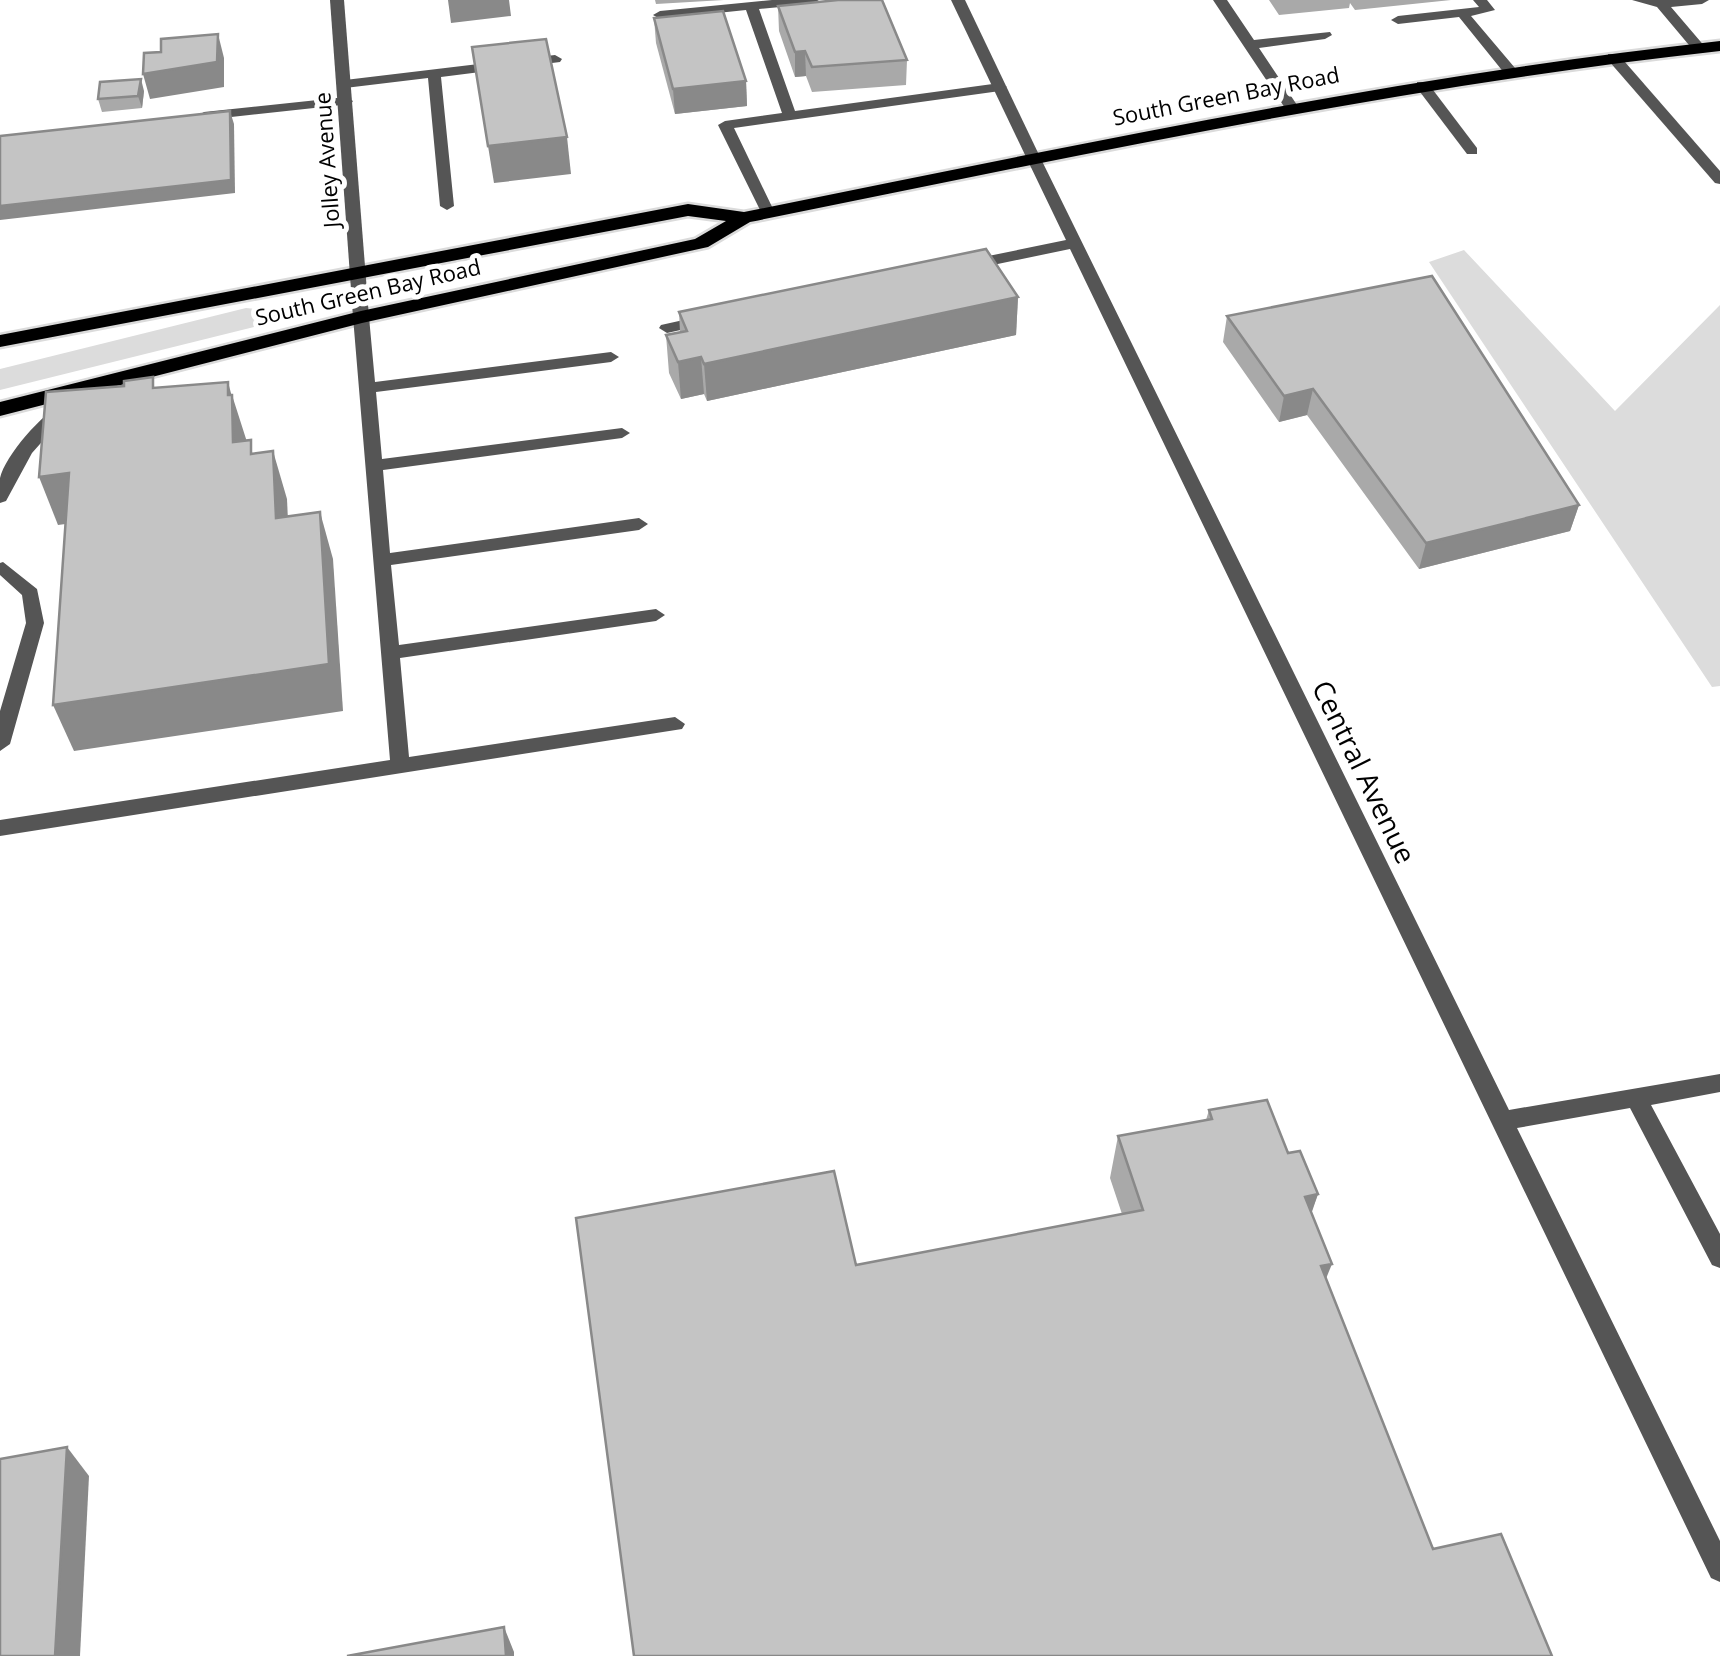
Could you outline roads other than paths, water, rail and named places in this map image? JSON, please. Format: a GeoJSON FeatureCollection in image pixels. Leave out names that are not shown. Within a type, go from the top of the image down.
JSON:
{"type":"FeatureCollection","features":[{"type":"Feature","properties":{"kind":"main road","name":"South Green Bay Road"},"geometry":{"type":"LineString","coordinates":[[0,409],[361,317],[701,243],[744,218],[1422,85],[1720,46]]}},
{"type":"Feature","properties":{"kind":"main road","name":"South Green Bay Road"},"geometry":{"type":"LineString","coordinates":[[0,341],[688,210],[744,218]]}},
{"type":"Feature","properties":{"kind":"street","name":"Jolley Avenue"},"geometry":{"type":"LineString","coordinates":[[337,0],[400,766]]}},
{"type":"Feature","properties":{"kind":"street"},"geometry":{"type":"LineString","coordinates":[[660,15],[812,0]]}},
{"type":"Feature","properties":{"kind":"street","name":"Central Avenue"},"geometry":{"type":"LineString","coordinates":[[958,0],[1720,1569]]}},
{"type":"Feature","properties":{"kind":"street"},"geometry":{"type":"LineString","coordinates":[[1220,0],[1292,108]]}},
{"type":"Feature","properties":{"kind":"street"},"geometry":{"type":"LineString","coordinates":[[1398,20],[1488,10],[1480,0]]}},
{"type":"Feature","properties":{"kind":"street"},"geometry":{"type":"LineString","coordinates":[[1639,0],[1661,4],[1702,0]]}},
{"type":"Feature","properties":{"kind":"street"},"geometry":{"type":"LineString","coordinates":[[1661,4],[1700,48]]}},
{"type":"Feature","properties":{"kind":"street"},"geometry":{"type":"LineString","coordinates":[[751,6],[790,116]]}},
{"type":"Feature","properties":{"kind":"street"},"geometry":{"type":"LineString","coordinates":[[1462,13],[1510,71]]}},
{"type":"Feature","properties":{"kind":"street"},"geometry":{"type":"LineString","coordinates":[[1250,45],[1325,34]]}},
{"type":"Feature","properties":{"kind":"street"},"geometry":{"type":"LineString","coordinates":[[1613,57],[1720,180]]}},
{"type":"Feature","properties":{"kind":"street"},"geometry":{"type":"LineString","coordinates":[[345,84],[554,59]]}},
{"type":"Feature","properties":{"kind":"street"},"geometry":{"type":"LineString","coordinates":[[434,73],[447,206]]}},
{"type":"Feature","properties":{"kind":"street"},"geometry":{"type":"LineString","coordinates":[[1422,85],[1472,150]]}},
{"type":"Feature","properties":{"kind":"street"},"geometry":{"type":"LineString","coordinates":[[768,213],[725,125],[1000,86]]}},
{"type":"Feature","properties":{"kind":"street"},"geometry":{"type":"LineString","coordinates":[[192,117],[346,101]]}},
{"type":"Feature","properties":{"kind":"street"},"geometry":{"type":"LineString","coordinates":[[958,268],[1075,243]]}},
{"type":"Feature","properties":{"kind":"street"},"geometry":{"type":"LineString","coordinates":[[667,328],[725,316]]}},
{"type":"Feature","properties":{"kind":"street"},"geometry":{"type":"LineString","coordinates":[[368,388],[611,356]]}},
{"type":"Feature","properties":{"kind":"street"},"geometry":{"type":"LineString","coordinates":[[0,497],[14,462],[39,430],[96,383]]}},
{"type":"Feature","properties":{"kind":"street"},"geometry":{"type":"LineString","coordinates":[[374,466],[622,433]]}},
{"type":"Feature","properties":{"kind":"street"},"geometry":{"type":"LineString","coordinates":[[382,560],[639,524]]}},
{"type":"Feature","properties":{"kind":"street"},"geometry":{"type":"LineString","coordinates":[[0,547],[2,568],[30,593],[36,622],[0,744]]}},
{"type":"Feature","properties":{"kind":"street"},"geometry":{"type":"LineString","coordinates":[[390,654],[656,614]]}},
{"type":"Feature","properties":{"kind":"street"},"geometry":{"type":"LineString","coordinates":[[0,828],[675,724]]}},
{"type":"Feature","properties":{"kind":"street"},"geometry":{"type":"LineString","coordinates":[[1504,1122],[1720,1083]]}},
{"type":"Feature","properties":{"kind":"street"},"geometry":{"type":"LineString","coordinates":[[1636,1098],[1720,1257]]}}]}
